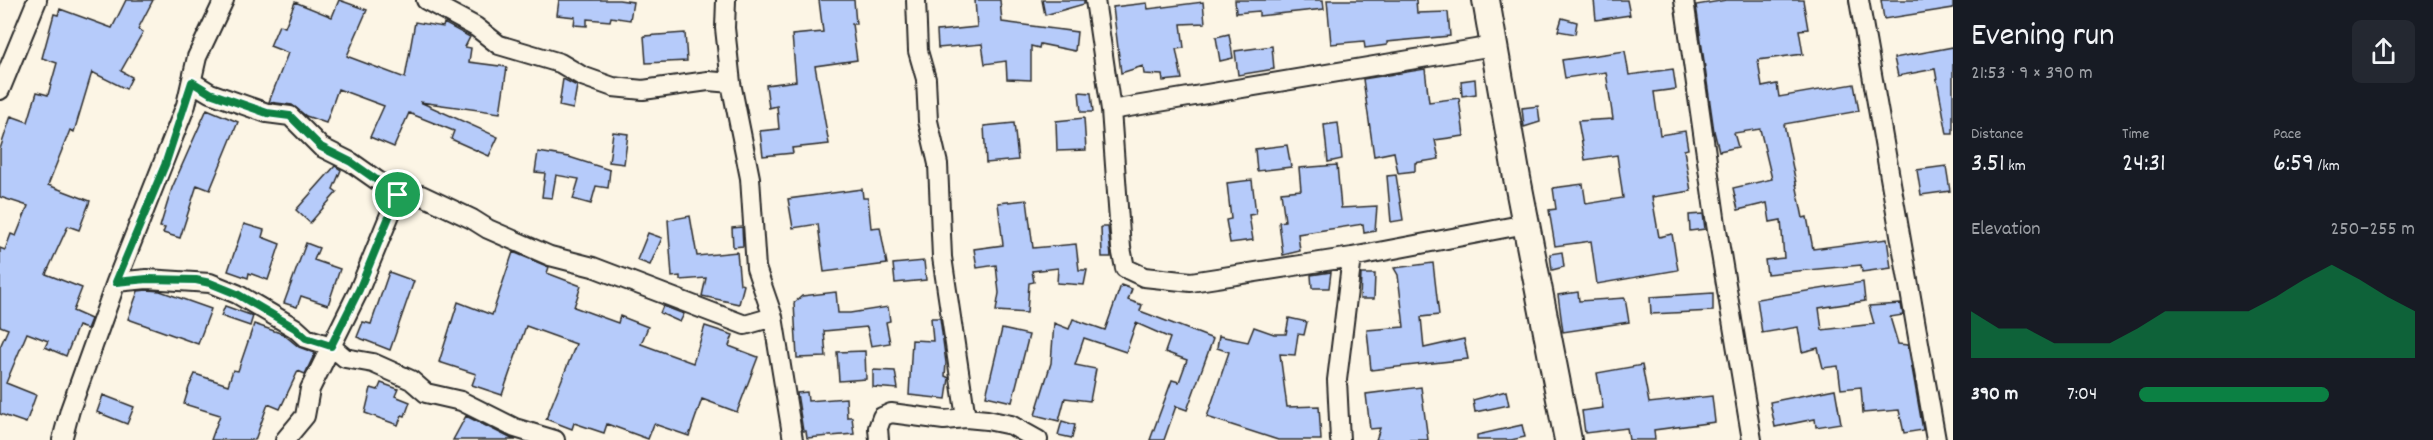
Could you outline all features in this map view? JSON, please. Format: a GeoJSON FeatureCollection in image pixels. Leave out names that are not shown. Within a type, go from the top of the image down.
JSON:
{"type":"FeatureCollection","features":[{"type":"Feature","properties":{"kind":"street"},"geometry":{"type":"LineString","coordinates":[[0,90],[37,0]]}},
{"type":"Feature","properties":{"kind":"street"},"geometry":{"type":"LineString","coordinates":[[62,440],[70,410],[116,282],[165,165],[192,82],[197,57],[224,0]]}},
{"type":"Feature","properties":{"kind":"street"},"geometry":{"type":"LineString","coordinates":[[426,0],[476,27],[499,45],[560,63],[582,76],[613,87],[643,90],[708,81],[731,83]]}},
{"type":"Feature","properties":{"kind":"street"},"geometry":{"type":"LineString","coordinates":[[726,0],[724,28],[731,83],[750,178],[756,268],[774,317],[793,440]]}},
{"type":"Feature","properties":{"kind":"street"},"geometry":{"type":"LineString","coordinates":[[916,0],[918,51],[926,79],[928,121],[938,164],[942,257],[966,418]]}},
{"type":"Feature","properties":{"kind":"street"},"geometry":{"type":"LineString","coordinates":[[1095,0],[1111,110],[1121,248],[1125,268],[1131,272],[1162,280],[1191,282],[1352,257],[1526,224]]}},
{"type":"Feature","properties":{"kind":"street"},"geometry":{"type":"LineString","coordinates":[[1486,0],[1568,440]]}},
{"type":"Feature","properties":{"kind":"street"},"geometry":{"type":"LineString","coordinates":[[1684,0],[1716,225],[1752,440]]}},
{"type":"Feature","properties":{"kind":"street"},"geometry":{"type":"LineString","coordinates":[[1859,0],[1936,440]]}},
{"type":"Feature","properties":{"kind":"street"},"geometry":{"type":"LineString","coordinates":[[1111,110],[1493,46]]}},
{"type":"Feature","properties":{"kind":"street"},"geometry":{"type":"LineString","coordinates":[[192,82],[210,93],[258,110],[290,116],[321,147],[351,162],[398,195],[421,195],[488,229],[550,256],[593,267],[745,325],[774,317]]}},
{"type":"Feature","properties":{"kind":"street"},"geometry":{"type":"LineString","coordinates":[[285,440],[304,417],[310,389],[359,290],[398,195]]}},
{"type":"Feature","properties":{"kind":"street"},"geometry":{"type":"LineString","coordinates":[[1340,440],[1337,380],[1352,257]]}},
{"type":"Feature","properties":{"kind":"street"},"geometry":{"type":"LineString","coordinates":[[116,282],[147,279],[196,280],[210,283],[237,294],[295,328],[306,338],[331,346],[345,358],[374,363],[411,380],[426,393],[461,401],[515,428],[555,440]]}},
{"type":"Feature","properties":{"kind":"street"},"geometry":{"type":"LineString","coordinates":[[879,440],[878,428],[882,417],[891,413],[944,420],[966,418],[1011,424],[1038,440]]}},
{"type":"Feature","properties":{"kind":"building"},"geometry":{"type":"Polygon","coordinates":[[[126,0],[153,0],[138,29],[143,32],[121,71],[132,77],[126,89],[92,72],[74,132],[70,130],[48,185],[90,201],[79,230],[68,226],[46,274],[82,288],[73,311],[91,319],[87,329],[78,326],[66,356],[45,347],[48,341],[27,333],[6,383],[36,395],[26,423],[0,414],[0,347],[8,329],[0,326],[0,248],[5,250],[11,234],[16,236],[28,206],[0,197],[0,149],[11,116],[28,122],[37,92],[48,95],[57,63],[42,58],[54,14],[58,15],[60,9],[112,28],[126,0]]]}},
{"type":"Feature","properties":{"kind":"building"},"geometry":{"type":"Polygon","coordinates":[[[339,0],[367,10],[347,56],[349,57],[405,78],[415,22],[443,27],[444,23],[470,37],[465,47],[471,48],[469,62],[507,67],[500,113],[420,102],[498,137],[489,156],[451,139],[454,131],[409,113],[394,147],[370,137],[384,106],[338,89],[326,123],[306,116],[292,105],[269,102],[288,53],[270,46],[279,25],[285,27],[295,2],[332,17],[339,0]]]}},
{"type":"Feature","properties":{"kind":"building"},"geometry":{"type":"Polygon","coordinates":[[[559,0],[633,2],[630,20],[611,17],[610,21],[587,19],[587,26],[574,25],[575,17],[557,15],[559,0]]]}},
{"type":"Feature","properties":{"kind":"building"},"geometry":{"type":"Polygon","coordinates":[[[819,0],[854,0],[856,24],[852,24],[857,60],[815,66],[829,144],[792,148],[793,153],[763,156],[760,131],[779,129],[777,106],[769,108],[766,85],[796,81],[792,35],[823,32],[819,0]]]}},
{"type":"Feature","properties":{"kind":"building"},"geometry":{"type":"Polygon","coordinates":[[[975,0],[1000,0],[1002,22],[1077,32],[1075,51],[1040,44],[1039,48],[1031,46],[1031,80],[1007,79],[1006,61],[985,64],[982,44],[938,48],[937,31],[977,27],[975,0]]]}},
{"type":"Feature","properties":{"kind":"building"},"geometry":{"type":"Polygon","coordinates":[[[1042,0],[1084,0],[1084,4],[1045,15],[1042,0]]]}},
{"type":"Feature","properties":{"kind":"building"},"geometry":{"type":"Polygon","coordinates":[[[1235,0],[1323,0],[1324,9],[1259,16],[1259,11],[1236,13],[1235,0]]]}},
{"type":"Feature","properties":{"kind":"building"},"geometry":{"type":"Polygon","coordinates":[[[1327,0],[1416,0],[1417,13],[1448,12],[1450,36],[1387,42],[1387,45],[1365,48],[1364,41],[1331,44],[1327,0]]]}},
{"type":"Feature","properties":{"kind":"building"},"geometry":{"type":"Polygon","coordinates":[[[1594,0],[1627,0],[1630,15],[1596,20],[1594,0]]]}},
{"type":"Feature","properties":{"kind":"building"},"geometry":{"type":"Polygon","coordinates":[[[1726,0],[1803,0],[1808,29],[1799,30],[1803,54],[1758,60],[1762,87],[1777,84],[1779,97],[1854,84],[1859,111],[1784,124],[1803,218],[1807,217],[1813,249],[1887,239],[1891,268],[1862,272],[1861,265],[1767,274],[1765,260],[1784,258],[1781,220],[1770,222],[1767,203],[1738,210],[1733,188],[1772,179],[1760,129],[1734,133],[1738,147],[1719,151],[1714,131],[1696,5],[1726,0]]]}},
{"type":"Feature","properties":{"kind":"building"},"geometry":{"type":"Polygon","coordinates":[[[1881,0],[1953,0],[1953,8],[1884,19],[1881,0]]]}},
{"type":"Feature","properties":{"kind":"building"},"geometry":{"type":"Polygon","coordinates":[[[1203,2],[1205,23],[1181,24],[1184,48],[1176,49],[1182,79],[1163,81],[1162,75],[1144,74],[1143,66],[1121,73],[1113,7],[1147,3],[1148,9],[1203,2]]]}},
{"type":"Feature","properties":{"kind":"building"},"geometry":{"type":"Polygon","coordinates":[[[1562,18],[1577,22],[1575,34],[1558,31],[1562,18]]]}},
{"type":"Feature","properties":{"kind":"building"},"geometry":{"type":"Polygon","coordinates":[[[685,33],[687,61],[646,63],[644,36],[685,33]]]}},
{"type":"Feature","properties":{"kind":"building"},"geometry":{"type":"Polygon","coordinates":[[[1229,34],[1233,58],[1220,61],[1216,37],[1229,34]]]}},
{"type":"Feature","properties":{"kind":"building"},"geometry":{"type":"Polygon","coordinates":[[[1272,46],[1274,69],[1238,75],[1235,51],[1272,46]]]}},
{"type":"Feature","properties":{"kind":"building"},"geometry":{"type":"Polygon","coordinates":[[[1953,47],[1953,134],[1947,134],[1935,69],[1898,76],[1894,58],[1953,47]]]}},
{"type":"Feature","properties":{"kind":"building"},"geometry":{"type":"Polygon","coordinates":[[[1625,51],[1629,75],[1673,69],[1676,89],[1654,92],[1660,135],[1685,131],[1688,149],[1684,150],[1691,191],[1652,197],[1659,237],[1672,234],[1678,270],[1597,284],[1591,241],[1555,246],[1549,210],[1556,209],[1553,188],[1583,184],[1586,204],[1623,198],[1617,155],[1585,160],[1578,121],[1613,119],[1606,72],[1565,78],[1562,60],[1625,51]]]}},
{"type":"Feature","properties":{"kind":"building"},"geometry":{"type":"Polygon","coordinates":[[[1425,69],[1429,102],[1459,98],[1464,136],[1435,140],[1439,159],[1415,163],[1415,171],[1398,173],[1394,152],[1374,156],[1363,79],[1425,69]]]}},
{"type":"Feature","properties":{"kind":"building"},"geometry":{"type":"Polygon","coordinates":[[[563,79],[577,86],[573,109],[559,106],[563,79]]]}},
{"type":"Feature","properties":{"kind":"building"},"geometry":{"type":"Polygon","coordinates":[[[1475,79],[1476,94],[1462,96],[1461,81],[1475,79]]]}},
{"type":"Feature","properties":{"kind":"building"},"geometry":{"type":"Polygon","coordinates":[[[1079,92],[1091,93],[1093,112],[1081,112],[1079,92]]]}},
{"type":"Feature","properties":{"kind":"building"},"geometry":{"type":"Polygon","coordinates":[[[1538,106],[1540,122],[1524,127],[1522,108],[1538,106]]]}},
{"type":"Feature","properties":{"kind":"building"},"geometry":{"type":"Polygon","coordinates":[[[207,109],[238,122],[210,190],[197,185],[180,238],[163,233],[165,228],[160,227],[172,188],[207,109]]]}},
{"type":"Feature","properties":{"kind":"building"},"geometry":{"type":"Polygon","coordinates":[[[1084,118],[1086,150],[1057,151],[1056,121],[1084,118]]]}},
{"type":"Feature","properties":{"kind":"building"},"geometry":{"type":"Polygon","coordinates":[[[1014,123],[1018,160],[986,163],[984,126],[1014,123]]]}},
{"type":"Feature","properties":{"kind":"building"},"geometry":{"type":"Polygon","coordinates":[[[1338,123],[1342,159],[1328,162],[1324,125],[1338,123]]]}},
{"type":"Feature","properties":{"kind":"building"},"geometry":{"type":"Polygon","coordinates":[[[613,132],[628,134],[624,164],[609,162],[613,132]]]}},
{"type":"Feature","properties":{"kind":"building"},"geometry":{"type":"Polygon","coordinates":[[[1287,145],[1291,167],[1257,171],[1255,149],[1287,145]]]}},
{"type":"Feature","properties":{"kind":"building"},"geometry":{"type":"Polygon","coordinates":[[[538,152],[569,157],[610,170],[608,188],[596,186],[591,204],[573,199],[579,179],[556,175],[552,198],[542,197],[545,173],[535,172],[538,152]]]}},
{"type":"Feature","properties":{"kind":"building"},"geometry":{"type":"Polygon","coordinates":[[[1337,165],[1341,208],[1377,206],[1375,231],[1364,233],[1363,224],[1298,234],[1300,251],[1283,255],[1279,222],[1285,221],[1281,192],[1301,190],[1299,168],[1337,165]]]}},
{"type":"Feature","properties":{"kind":"building"},"geometry":{"type":"Polygon","coordinates":[[[335,166],[341,170],[333,189],[337,192],[310,223],[296,210],[335,166]]]}},
{"type":"Feature","properties":{"kind":"building"},"geometry":{"type":"Polygon","coordinates":[[[1946,166],[1950,191],[1921,195],[1917,170],[1946,166]]]}},
{"type":"Feature","properties":{"kind":"building"},"geometry":{"type":"Polygon","coordinates":[[[1396,175],[1403,220],[1391,222],[1387,176],[1396,175]]]}},
{"type":"Feature","properties":{"kind":"building"},"geometry":{"type":"Polygon","coordinates":[[[1252,180],[1256,214],[1249,215],[1253,240],[1230,243],[1226,220],[1231,219],[1227,183],[1252,180]]]}},
{"type":"Feature","properties":{"kind":"building"},"geometry":{"type":"Polygon","coordinates":[[[862,189],[863,198],[868,198],[871,228],[880,227],[887,264],[824,272],[818,224],[793,228],[788,199],[862,189]]]}},
{"type":"Feature","properties":{"kind":"building"},"geometry":{"type":"Polygon","coordinates":[[[1027,200],[1033,248],[1076,244],[1079,270],[1087,270],[1084,285],[1057,283],[1058,268],[1032,271],[1034,282],[1029,283],[1027,313],[996,311],[999,293],[996,265],[977,268],[974,249],[1003,245],[998,203],[1027,200]]]}},
{"type":"Feature","properties":{"kind":"building"},"geometry":{"type":"Polygon","coordinates":[[[1703,214],[1705,229],[1690,231],[1689,215],[1703,214]]]}},
{"type":"Feature","properties":{"kind":"building"},"geometry":{"type":"Polygon","coordinates":[[[690,216],[697,256],[737,252],[740,284],[744,285],[739,304],[702,296],[706,278],[680,280],[680,276],[672,277],[668,220],[690,216]]]}},
{"type":"Feature","properties":{"kind":"building"},"geometry":{"type":"Polygon","coordinates":[[[244,224],[264,230],[262,237],[280,244],[268,280],[249,273],[248,278],[228,271],[244,224]]]}},
{"type":"Feature","properties":{"kind":"building"},"geometry":{"type":"Polygon","coordinates":[[[742,227],[743,246],[733,247],[732,228],[742,227]]]}},
{"type":"Feature","properties":{"kind":"building"},"geometry":{"type":"Polygon","coordinates":[[[1101,227],[1108,227],[1111,257],[1102,257],[1101,227]]]}},
{"type":"Feature","properties":{"kind":"building"},"geometry":{"type":"Polygon","coordinates":[[[648,233],[662,238],[650,265],[637,260],[648,233]]]}},
{"type":"Feature","properties":{"kind":"building"},"geometry":{"type":"Polygon","coordinates":[[[306,243],[319,248],[314,260],[340,269],[328,305],[301,296],[297,307],[284,303],[306,243]]]}},
{"type":"Feature","properties":{"kind":"building"},"geometry":{"type":"Polygon","coordinates":[[[513,252],[549,267],[547,273],[581,286],[574,307],[618,323],[620,316],[648,327],[641,344],[693,363],[705,326],[733,335],[729,346],[758,357],[737,412],[702,399],[689,436],[654,424],[648,439],[607,424],[604,433],[574,423],[572,429],[546,419],[576,344],[526,326],[502,395],[472,385],[476,374],[439,362],[458,302],[492,315],[513,252]]]}},
{"type":"Feature","properties":{"kind":"building"},"geometry":{"type":"Polygon","coordinates":[[[1562,252],[1564,267],[1552,270],[1550,254],[1562,252]]]}},
{"type":"Feature","properties":{"kind":"building"},"geometry":{"type":"Polygon","coordinates":[[[924,261],[926,280],[895,283],[893,264],[924,261]]]}},
{"type":"Feature","properties":{"kind":"building"},"geometry":{"type":"Polygon","coordinates":[[[1433,263],[1439,315],[1421,317],[1424,348],[1464,339],[1468,359],[1371,370],[1367,330],[1404,327],[1398,275],[1394,268],[1433,263]]]}},
{"type":"Feature","properties":{"kind":"building"},"geometry":{"type":"Polygon","coordinates":[[[389,272],[414,281],[390,350],[357,337],[363,322],[371,324],[389,272]]]}},
{"type":"Feature","properties":{"kind":"building"},"geometry":{"type":"Polygon","coordinates":[[[1331,272],[1329,288],[1312,288],[1311,275],[1331,272]]]}},
{"type":"Feature","properties":{"kind":"building"},"geometry":{"type":"Polygon","coordinates":[[[1361,274],[1375,274],[1374,299],[1360,299],[1361,274]]]}},
{"type":"Feature","properties":{"kind":"building"},"geometry":{"type":"Polygon","coordinates":[[[1863,282],[1865,301],[1819,308],[1822,330],[1874,324],[1869,306],[1901,304],[1903,315],[1890,317],[1898,344],[1908,345],[1923,430],[1904,433],[1899,410],[1863,413],[1861,387],[1841,389],[1838,366],[1823,368],[1818,348],[1802,352],[1798,327],[1762,333],[1757,299],[1863,282]]]}},
{"type":"Feature","properties":{"kind":"building"},"geometry":{"type":"Polygon","coordinates":[[[1121,285],[1132,289],[1128,300],[1142,305],[1140,311],[1213,339],[1187,410],[1176,406],[1164,440],[1150,440],[1172,380],[1179,382],[1187,360],[1165,352],[1170,338],[1136,323],[1126,352],[1084,338],[1075,365],[1096,369],[1090,401],[1065,398],[1059,421],[1035,415],[1051,363],[1054,323],[1069,329],[1073,319],[1105,330],[1121,285]]]}},
{"type":"Feature","properties":{"kind":"building"},"geometry":{"type":"Polygon","coordinates":[[[138,291],[160,291],[211,309],[198,344],[128,319],[138,291]]]}},
{"type":"Feature","properties":{"kind":"building"},"geometry":{"type":"Polygon","coordinates":[[[836,292],[838,313],[888,307],[890,321],[886,322],[890,343],[871,346],[867,327],[824,331],[826,357],[797,358],[794,303],[802,296],[836,292]]]}},
{"type":"Feature","properties":{"kind":"building"},"geometry":{"type":"Polygon","coordinates":[[[1578,292],[1579,301],[1625,298],[1629,322],[1563,332],[1558,295],[1578,292]]]}},
{"type":"Feature","properties":{"kind":"building"},"geometry":{"type":"Polygon","coordinates":[[[1713,293],[1713,311],[1651,314],[1650,297],[1713,293]]]}},
{"type":"Feature","properties":{"kind":"building"},"geometry":{"type":"Polygon","coordinates":[[[225,306],[253,316],[250,326],[221,316],[225,306]]]}},
{"type":"Feature","properties":{"kind":"building"},"geometry":{"type":"Polygon","coordinates":[[[663,306],[684,314],[680,322],[660,313],[663,306]]]}},
{"type":"Feature","properties":{"kind":"building"},"geometry":{"type":"Polygon","coordinates":[[[931,318],[940,318],[946,363],[945,376],[949,378],[946,399],[909,395],[912,340],[933,341],[931,318]]]}},
{"type":"Feature","properties":{"kind":"building"},"geometry":{"type":"Polygon","coordinates":[[[1289,318],[1307,322],[1304,335],[1298,334],[1295,355],[1280,354],[1287,407],[1319,406],[1321,440],[1278,440],[1207,417],[1229,352],[1217,348],[1219,336],[1248,342],[1254,327],[1274,334],[1286,334],[1289,318]]]}},
{"type":"Feature","properties":{"kind":"building"},"geometry":{"type":"Polygon","coordinates":[[[254,324],[283,334],[299,347],[315,353],[305,374],[298,371],[280,409],[268,404],[255,440],[211,440],[220,415],[184,404],[189,387],[195,374],[228,385],[233,370],[238,371],[254,324]]]}},
{"type":"Feature","properties":{"kind":"building"},"geometry":{"type":"Polygon","coordinates":[[[1002,329],[1029,335],[1012,402],[986,396],[1002,329]]]}},
{"type":"Feature","properties":{"kind":"building"},"geometry":{"type":"Polygon","coordinates":[[[865,351],[866,379],[839,381],[837,352],[865,351]]]}},
{"type":"Feature","properties":{"kind":"building"},"geometry":{"type":"Polygon","coordinates":[[[1642,365],[1649,403],[1712,396],[1715,422],[1654,430],[1655,440],[1629,440],[1627,428],[1585,433],[1582,411],[1603,408],[1597,373],[1642,365]]]}},
{"type":"Feature","properties":{"kind":"building"},"geometry":{"type":"Polygon","coordinates":[[[873,370],[895,371],[898,389],[873,387],[873,370]]]}},
{"type":"Feature","properties":{"kind":"building"},"geometry":{"type":"Polygon","coordinates":[[[381,383],[398,389],[395,396],[410,402],[405,416],[402,415],[398,425],[365,413],[371,388],[378,390],[381,383]]]}},
{"type":"Feature","properties":{"kind":"building"},"geometry":{"type":"Polygon","coordinates":[[[1421,387],[1428,440],[1376,440],[1380,428],[1370,429],[1366,394],[1421,387]]]}},
{"type":"Feature","properties":{"kind":"building"},"geometry":{"type":"Polygon","coordinates":[[[1835,389],[1841,423],[1816,427],[1815,419],[1775,427],[1770,402],[1835,389]]]}},
{"type":"Feature","properties":{"kind":"building"},"geometry":{"type":"Polygon","coordinates":[[[1506,391],[1509,405],[1475,412],[1473,400],[1506,391]]]}},
{"type":"Feature","properties":{"kind":"building"},"geometry":{"type":"Polygon","coordinates":[[[807,392],[808,401],[846,398],[847,417],[852,417],[854,434],[807,438],[806,431],[803,431],[797,393],[807,392]]]}},
{"type":"Feature","properties":{"kind":"building"},"geometry":{"type":"Polygon","coordinates":[[[103,395],[134,407],[127,424],[97,412],[103,395]]]}},
{"type":"Feature","properties":{"kind":"building"},"geometry":{"type":"Polygon","coordinates":[[[466,416],[510,438],[516,440],[453,440],[466,416]]]}},
{"type":"Feature","properties":{"kind":"building"},"geometry":{"type":"Polygon","coordinates":[[[1062,421],[1075,425],[1072,438],[1058,435],[1062,421]]]}},
{"type":"Feature","properties":{"kind":"building"},"geometry":{"type":"Polygon","coordinates":[[[1522,425],[1525,437],[1511,440],[1477,440],[1477,435],[1522,425]]]}},
{"type":"Feature","properties":{"kind":"route"},"geometry":{"type":"LineString","coordinates":[[192,82],[210,93],[267,113],[290,116],[321,147],[351,162],[398,195],[359,290],[331,346],[306,338],[295,328],[237,294],[210,283],[196,280],[147,279],[116,282],[165,165],[192,82]]}}]}
